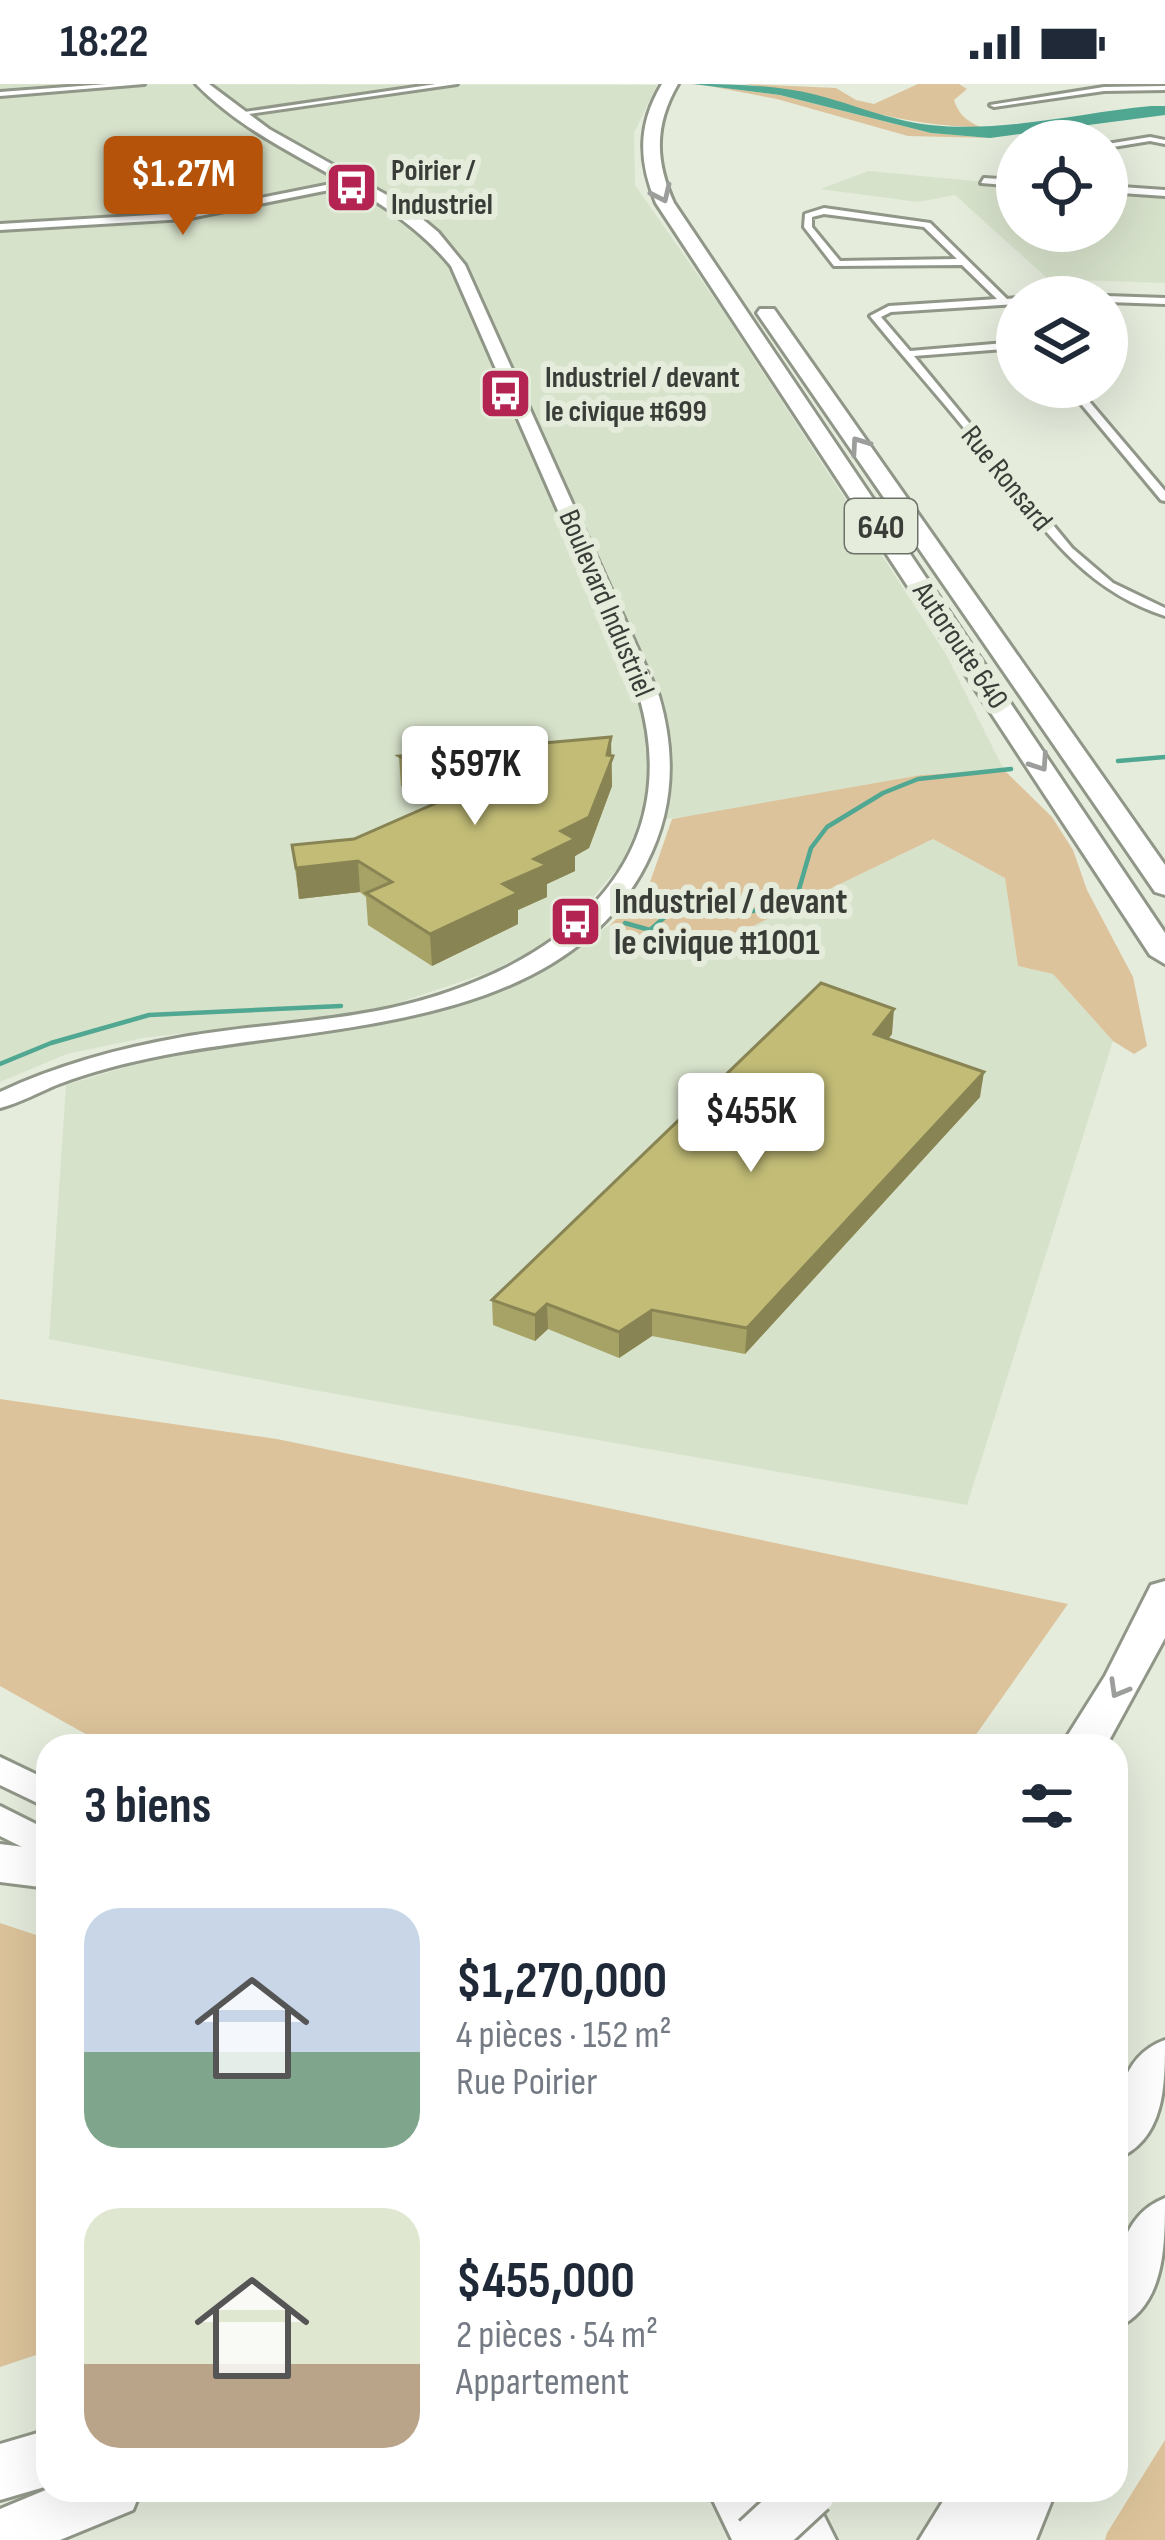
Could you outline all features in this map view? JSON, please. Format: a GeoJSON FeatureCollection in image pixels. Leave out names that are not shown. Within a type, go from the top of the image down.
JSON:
{"type":"FeatureCollection","features":[{"type":"Feature","properties":{"kind":"highway","name":"Autoroute 640"},"geometry":{"type":"LineString","coordinates":[[670,84],[654,113],[648,143],[652,173],[664,202],[1165,955]]}},
{"type":"Feature","properties":{"kind":"highway","name":"Autoroute 640"},"geometry":{"type":"LineString","coordinates":[[692,85],[679,109],[672,141],[675,168],[688,200],[1165,886]]}},
{"type":"Feature","properties":{"kind":"highway"},"geometry":{"type":"LineString","coordinates":[[1090,1734],[1157,1613]]}},
{"type":"Feature","properties":{"kind":"highway"},"geometry":{"type":"LineString","coordinates":[[0,1863],[36,1868]]}},
{"type":"Feature","properties":{"kind":"highway"},"geometry":{"type":"LineString","coordinates":[[1128,2117],[1165,2061]]}},
{"type":"Feature","properties":{"kind":"highway"},"geometry":{"type":"LineString","coordinates":[[1128,2283],[1165,2222]]}},
{"type":"Feature","properties":{"kind":"highway"},"geometry":{"type":"LineString","coordinates":[[0,2472],[36,2462]]}},
{"type":"Feature","properties":{"kind":"highway"},"geometry":{"type":"LineString","coordinates":[[0,2537],[84,2502]]}},
{"type":"Feature","properties":{"kind":"highway"},"geometry":{"type":"LineString","coordinates":[[756,2540],[798,2502]]}},
{"type":"Feature","properties":{"kind":"highway"},"geometry":{"type":"LineString","coordinates":[[946,2540],[975,2502]]}},
{"type":"Feature","properties":{"kind":"highway"},"geometry":{"type":"LineString","coordinates":[[1008,2540],[1023,2502]]}},
{"type":"Feature","properties":{"kind":"street"},"geometry":{"type":"LineString","coordinates":[[0,94],[140,84]]}},
{"type":"Feature","properties":{"kind":"street","name":"Boulevard Industriel"},"geometry":{"type":"LineString","coordinates":[[0,1101],[48,1079],[119,1058],[184,1044],[359,1022],[476,988],[530,963],[586,924],[622,888],[647,843],[661,772],[652,706],[454,257],[418,222],[235,114],[202,84]]}},
{"type":"Feature","properties":{"kind":"street"},"geometry":{"type":"LineString","coordinates":[[235,114],[452,84]]}},
{"type":"Feature","properties":{"kind":"street"},"geometry":{"type":"LineString","coordinates":[[1031,84],[1063,95]]}},
{"type":"Feature","properties":{"kind":"street"},"geometry":{"type":"LineString","coordinates":[[994,105],[1165,88]]}},
{"type":"Feature","properties":{"kind":"street"},"geometry":{"type":"LineString","coordinates":[[1128,143],[1165,142]]}},
{"type":"Feature","properties":{"kind":"street"},"geometry":{"type":"LineString","coordinates":[[984,181],[996,182]]}},
{"type":"Feature","properties":{"kind":"street"},"geometry":{"type":"LineString","coordinates":[[0,227],[185,216],[356,182]]}},
{"type":"Feature","properties":{"kind":"street"},"geometry":{"type":"LineString","coordinates":[[1128,190],[1165,193]]}},
{"type":"Feature","properties":{"kind":"street"},"geometry":{"type":"LineString","coordinates":[[962,262],[847,267],[837,264],[808,227],[808,216],[824,211],[927,225],[996,289]]}},
{"type":"Feature","properties":{"kind":"street"},"geometry":{"type":"LineString","coordinates":[[1128,300],[1161,301],[1165,318]]}},
{"type":"Feature","properties":{"kind":"street","name":"Rue Ronsard"},"geometry":{"type":"LineString","coordinates":[[996,302],[877,312],[875,316],[1069,556],[1096,581],[1165,612]]}},
{"type":"Feature","properties":{"kind":"street"},"geometry":{"type":"LineString","coordinates":[[906,354],[996,347]]}},
{"type":"Feature","properties":{"kind":"street"},"geometry":{"type":"LineString","coordinates":[[1090,408],[1165,498]]}},
{"type":"Feature","properties":{"kind":"street"},"geometry":{"type":"LineString","coordinates":[[0,1770],[36,1790]]}},
{"type":"Feature","properties":{"kind":"street"},"geometry":{"type":"LineString","coordinates":[[0,1820],[36,1840]]}},
{"type":"Feature","properties":{"kind":"street"},"geometry":{"type":"LineString","coordinates":[[735,2502],[756,2540]]}},
{"type":"Feature","properties":{"kind":"street"},"geometry":{"type":"LineString","coordinates":[[796,2502],[815,2540]]}},
{"type":"Feature","properties":{"kind":"shaded area"},"geometry":{"type":"Polygon","coordinates":[[[0,84],[657,85],[634,133],[635,185],[719,305],[946,654],[1004,770],[921,775],[726,812],[639,822],[622,863],[574,920],[536,949],[489,972],[389,1006],[348,1014],[143,1038],[67,1054],[0,1082],[0,84]]]}},
{"type":"Feature","properties":{"kind":"shaded area"},"geometry":{"type":"Polygon","coordinates":[[[744,84],[836,88],[874,104],[918,84],[959,84],[967,89],[954,100],[956,105],[980,127],[890,117],[744,84]]]}},
{"type":"Feature","properties":{"kind":"shaded area"},"geometry":{"type":"Polygon","coordinates":[[[709,86],[780,95],[931,133],[990,138],[908,136],[777,99],[709,86]]]}},
{"type":"Feature","properties":{"kind":"shaded area"},"geometry":{"type":"Polygon","coordinates":[[[869,171],[996,183],[996,232],[955,195],[918,202],[820,189],[869,171]]]}},
{"type":"Feature","properties":{"kind":"shaded area"},"geometry":{"type":"Polygon","coordinates":[[[1128,193],[1165,196],[1165,283],[1128,282],[1128,276],[1045,276],[1018,252],[1128,252],[1128,193]]]}},
{"type":"Feature","properties":{"kind":"shaded area"},"geometry":{"type":"Polygon","coordinates":[[[1004,770],[1052,817],[1073,850],[1087,890],[1133,977],[1147,1046],[1134,1054],[1113,1041],[1053,974],[1018,966],[1005,878],[933,839],[720,942],[673,947],[610,925],[648,888],[672,819],[921,775],[1004,770]]]}},
{"type":"Feature","properties":{"kind":"shaded area"},"geometry":{"type":"Polygon","coordinates":[[[933,839],[1005,878],[1018,966],[1053,974],[1113,1041],[967,1505],[49,1339],[66,1085],[160,1057],[430,1013],[548,962],[610,925],[673,947],[720,942],[933,839]]]}},
{"type":"Feature","properties":{"kind":"shaded area"},"geometry":{"type":"Polygon","coordinates":[[[0,1399],[277,1439],[1068,1604],[976,1734],[86,1734],[0,1686],[0,1399]]]}},
{"type":"Feature","properties":{"kind":"shaded area"},"geometry":{"type":"Polygon","coordinates":[[[0,1923],[36,1935],[36,2355],[0,2367],[0,1923]]]}},
{"type":"Feature","properties":{"kind":"shaded area"},"geometry":{"type":"Polygon","coordinates":[[[1165,2440],[1165,2540],[1105,2540],[1165,2440]]]}},
{"type":"Feature","properties":{"kind":"water"},"geometry":{"type":"Polygon","coordinates":[[[693,84],[798,91],[930,125],[996,125],[996,137],[931,133],[780,95],[693,84]]]}},
{"type":"Feature","properties":{"kind":"water"},"geometry":{"type":"Polygon","coordinates":[[[1151,106],[1165,106],[1165,115],[1044,120],[1151,106]]]}},
{"type":"Feature","properties":{"kind":"building"},"geometry":{"type":"Polygon","coordinates":[[[611,737],[607,755],[613,756],[589,817],[561,831],[575,839],[534,859],[547,865],[503,884],[518,893],[430,934],[366,893],[392,882],[358,861],[296,868],[292,845],[354,839],[461,792],[399,756],[611,737]]]}},
{"type":"Feature","properties":{"kind":"building"},"geometry":{"type":"Polygon","coordinates":[[[821,983],[894,1009],[874,1034],[984,1072],[747,1328],[652,1310],[619,1332],[547,1304],[535,1315],[492,1300],[821,983]]]}},
{"type":"Feature","properties":{"kind":"waterway"},"geometry":{"type":"LineString","coordinates":[[0,91],[101,84]]}},
{"type":"Feature","properties":{"kind":"waterway"},"geometry":{"type":"LineString","coordinates":[[1118,761],[1165,757]]}},
{"type":"Feature","properties":{"kind":"waterway"},"geometry":{"type":"LineString","coordinates":[[625,923],[650,930],[675,908],[738,913],[782,903],[797,896],[811,848],[827,827],[883,793],[918,779],[1011,769]]}},
{"type":"Feature","properties":{"kind":"waterway"},"geometry":{"type":"LineString","coordinates":[[0,1064],[51,1043],[149,1015],[341,1006]]}},
{"type":"Feature","properties":{"kind":"place","name":"Poirier / Industriel"},"geometry":{"type":"Point","coordinates":[352,187]}},
{"type":"Feature","properties":{"kind":"place","name":"Industriel / devant le civique #699"},"geometry":{"type":"Point","coordinates":[506,394]}},
{"type":"Feature","properties":{"kind":"place","name":"Industriel / devant le civique #1001"},"geometry":{"type":"Point","coordinates":[575,921]}}]}
